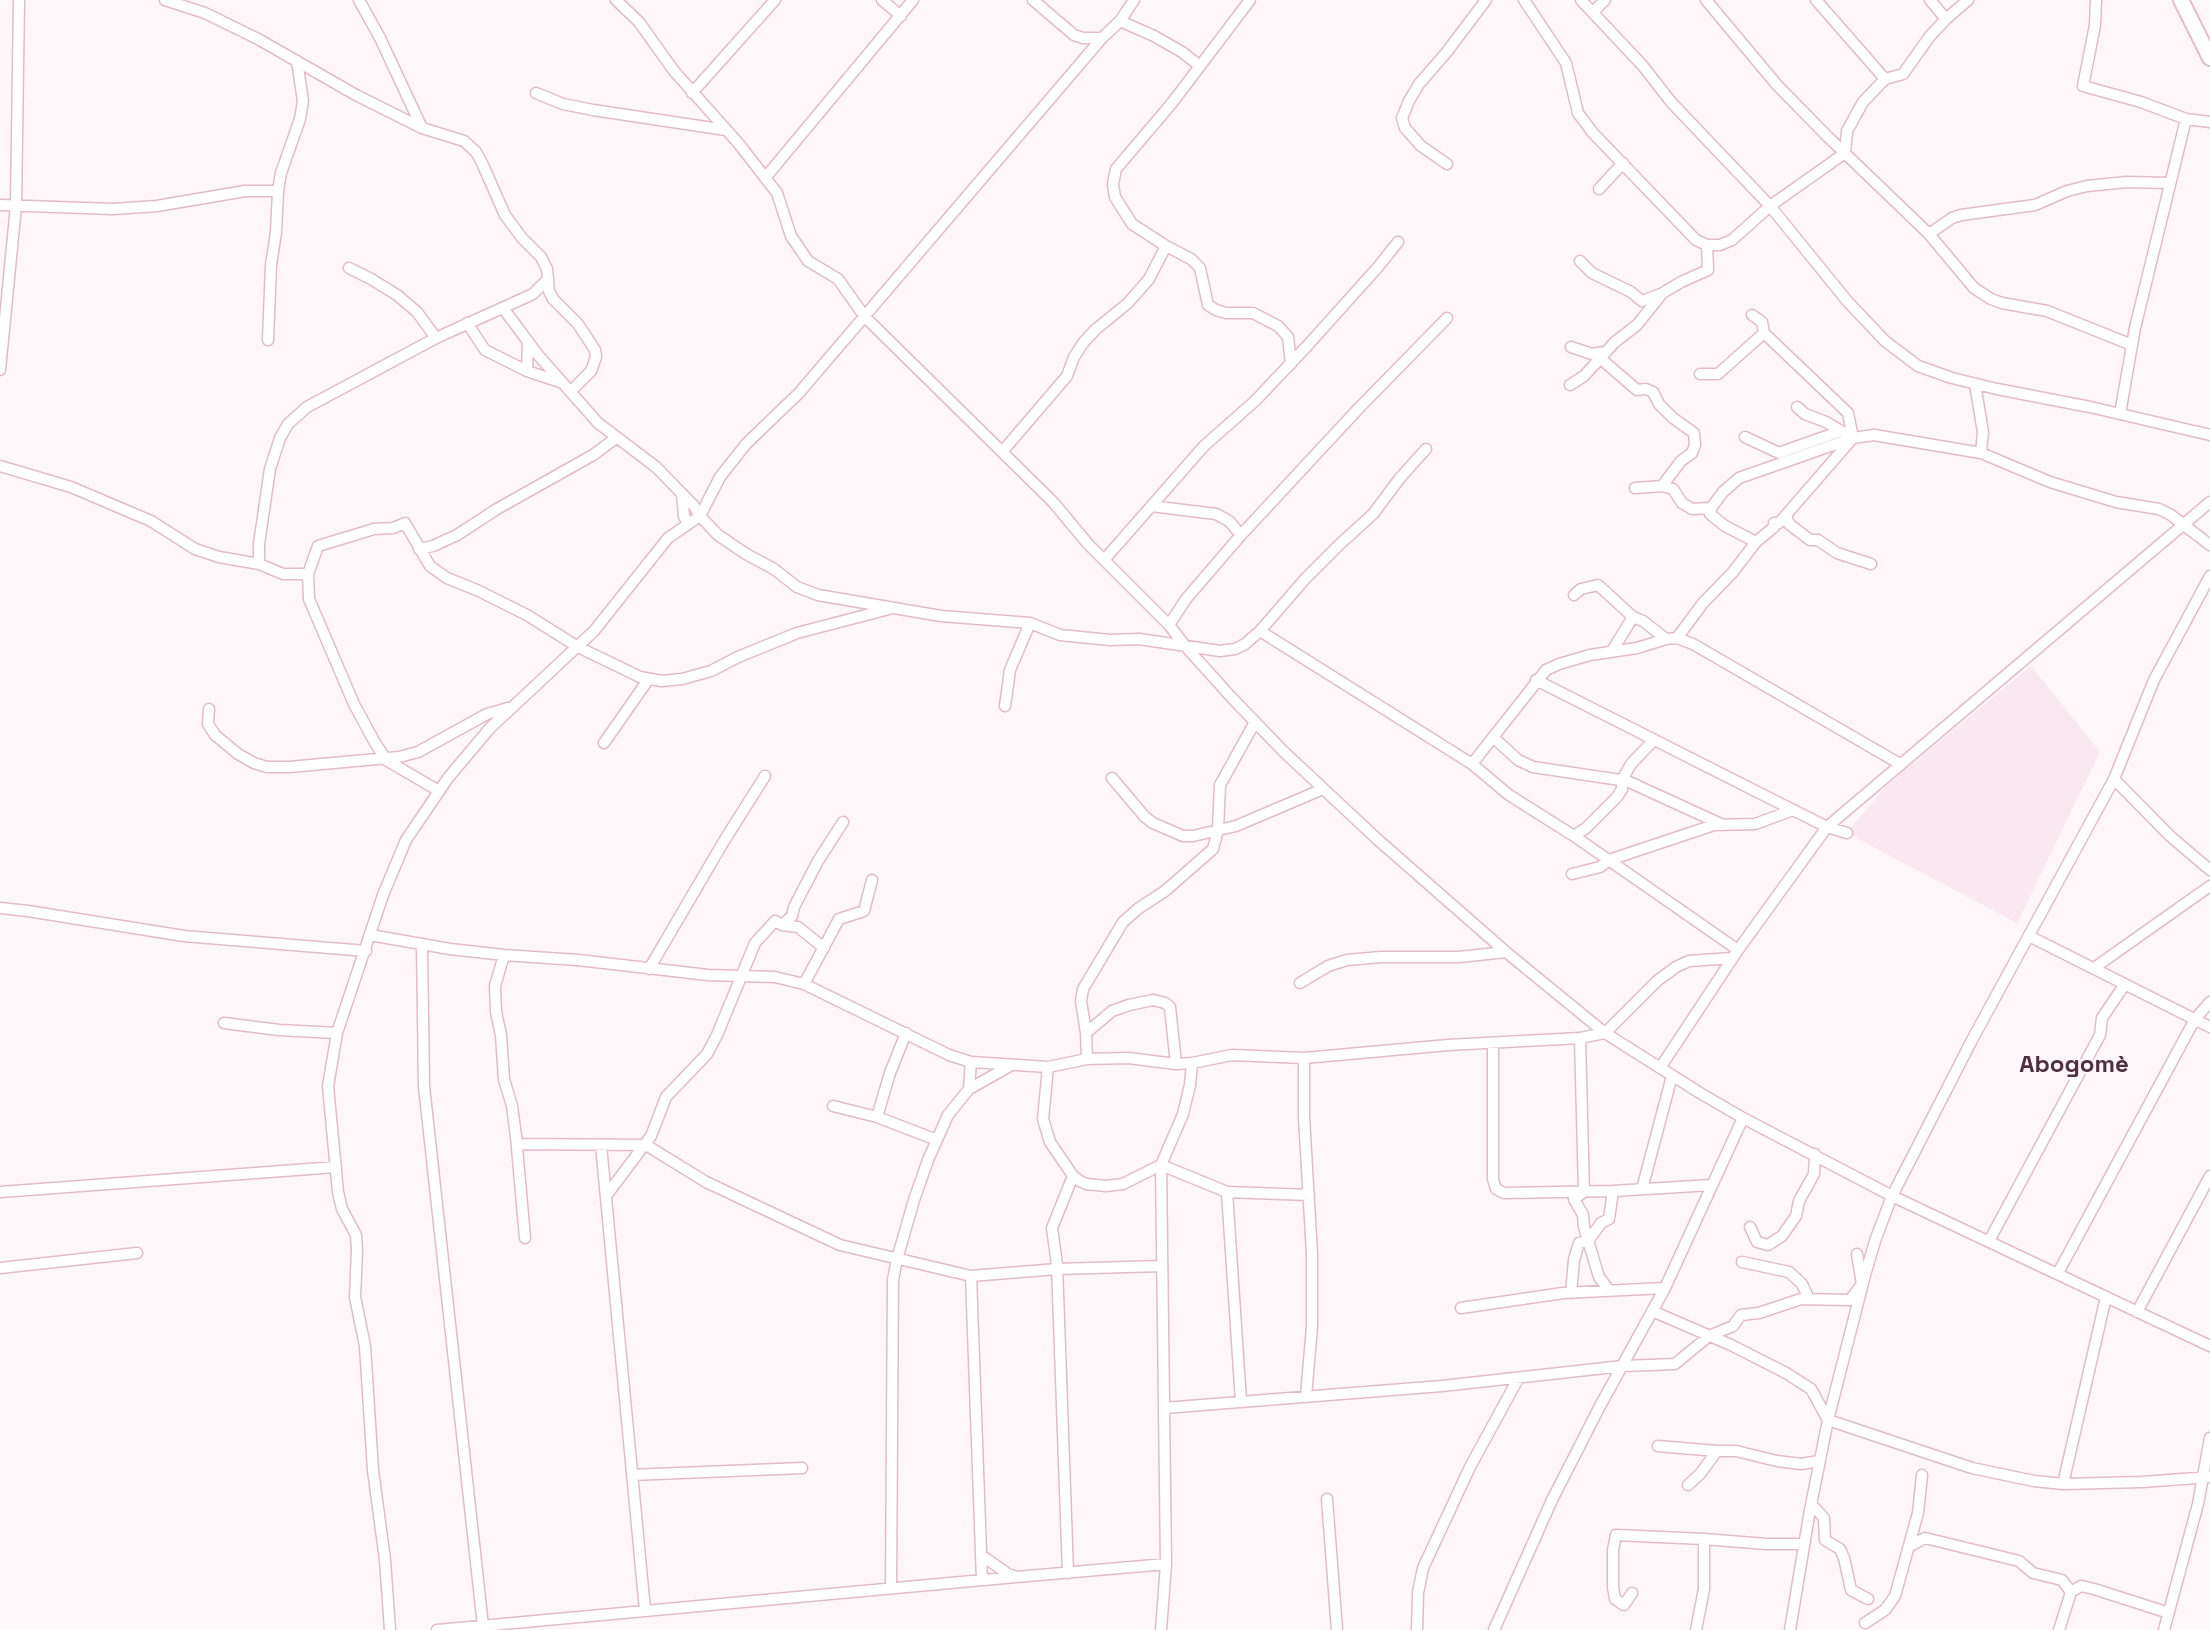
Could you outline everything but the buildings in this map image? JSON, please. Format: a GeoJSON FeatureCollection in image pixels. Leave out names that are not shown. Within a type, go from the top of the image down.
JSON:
{"type":"FeatureCollection","features":[{"type":"Feature","properties":{"kind":"main road"},"geometry":{"type":"LineString","coordinates":[[2181,0],[2210,58]]}},
{"type":"Feature","properties":{"kind":"street"},"geometry":{"type":"LineString","coordinates":[[0,370],[16,206],[19,0]]}},
{"type":"Feature","properties":{"kind":"street"},"geometry":{"type":"LineString","coordinates":[[165,0],[205,13],[258,39],[356,95],[422,128],[464,141],[475,152],[505,215],[541,257],[547,269],[547,281],[553,299],[578,324],[595,350],[595,364],[591,371],[567,387]]}},
{"type":"Feature","properties":{"kind":"street"},"geometry":{"type":"LineString","coordinates":[[359,0],[422,128]]}},
{"type":"Feature","properties":{"kind":"street"},"geometry":{"type":"LineString","coordinates":[[616,0],[639,22],[674,71],[777,192],[792,236],[808,261],[838,279],[865,317],[1053,502],[1169,625],[1255,722],[1377,839],[1506,952],[1605,1033],[1743,1118],[1892,1196],[2210,1346]]}},
{"type":"Feature","properties":{"kind":"street"},"geometry":{"type":"LineString","coordinates":[[692,93],[775,0]]}},
{"type":"Feature","properties":{"kind":"street"},"geometry":{"type":"LineString","coordinates":[[883,0],[901,16]]}},
{"type":"Feature","properties":{"kind":"street"},"geometry":{"type":"LineString","coordinates":[[765,177],[913,0]]}},
{"type":"Feature","properties":{"kind":"street"},"geometry":{"type":"LineString","coordinates":[[1033,0],[1074,35],[1102,38]]}},
{"type":"Feature","properties":{"kind":"street"},"geometry":{"type":"LineString","coordinates":[[390,1630],[385,1560],[373,1470],[365,1346],[355,1297],[356,1236],[342,1209],[328,1086],[337,1033],[383,895],[406,840],[439,791],[490,729],[594,631],[668,538],[700,516],[720,477],[746,444],[799,393],[1102,38],[1120,21],[1134,0]]}},
{"type":"Feature","properties":{"kind":"street"},"geometry":{"type":"LineString","coordinates":[[1250,0],[1172,103],[1115,169],[1113,184],[1115,197],[1132,224],[1191,259],[1200,268],[1208,305],[1226,313],[1253,313],[1278,326],[1288,337],[1290,364]]}},
{"type":"Feature","properties":{"kind":"street"},"geometry":{"type":"LineString","coordinates":[[1447,164],[1421,146],[1405,128],[1402,118],[1419,83],[1446,53],[1486,0]]}},
{"type":"Feature","properties":{"kind":"street"},"geometry":{"type":"LineString","coordinates":[[1524,0],[1566,63],[1578,113],[1593,133],[1696,240],[1707,246],[1720,246],[1732,240],[1770,206],[1845,153],[1847,131],[1863,102],[1885,79],[1903,74],[1930,36],[1968,0]]}},
{"type":"Feature","properties":{"kind":"street"},"geometry":{"type":"LineString","coordinates":[[1581,0],[1643,66],[1671,102],[1770,206],[1848,302],[1885,341],[1918,366],[1975,384],[2210,435]]}},
{"type":"Feature","properties":{"kind":"street"},"geometry":{"type":"LineString","coordinates":[[1593,12],[1605,0]]}},
{"type":"Feature","properties":{"kind":"street"},"geometry":{"type":"LineString","coordinates":[[1706,0],[1777,85],[1930,234],[1974,288],[2002,303],[2047,311],[2132,345]]}},
{"type":"Feature","properties":{"kind":"street"},"geometry":{"type":"LineString","coordinates":[[1816,0],[1885,79]]}},
{"type":"Feature","properties":{"kind":"street"},"geometry":{"type":"LineString","coordinates":[[1930,0],[1946,19]]}},
{"type":"Feature","properties":{"kind":"street"},"geometry":{"type":"LineString","coordinates":[[2096,0],[2095,25],[2083,86],[2141,102],[2186,119],[2210,122]]}},
{"type":"Feature","properties":{"kind":"street"},"geometry":{"type":"LineString","coordinates":[[1120,21],[1154,36],[1200,66]]}},
{"type":"Feature","properties":{"kind":"street"},"geometry":{"type":"LineString","coordinates":[[268,340],[278,191],[303,101],[297,61]]}},
{"type":"Feature","properties":{"kind":"street"},"geometry":{"type":"LineString","coordinates":[[536,93],[563,104],[593,110],[726,130]]}},
{"type":"Feature","properties":{"kind":"street"},"geometry":{"type":"LineString","coordinates":[[2120,414],[2132,345],[2186,119]]}},
{"type":"Feature","properties":{"kind":"street"},"geometry":{"type":"LineString","coordinates":[[1599,189],[1623,163]]}},
{"type":"Feature","properties":{"kind":"street"},"geometry":{"type":"LineString","coordinates":[[1930,234],[1952,218],[1961,215],[2035,205],[2067,191],[2127,182],[2171,183]]}},
{"type":"Feature","properties":{"kind":"street"},"geometry":{"type":"LineString","coordinates":[[0,205],[113,209],[157,206],[245,191],[278,191]]}},
{"type":"Feature","properties":{"kind":"street"},"geometry":{"type":"LineString","coordinates":[[1104,559],[1205,446],[1255,401],[1290,364],[1398,242]]}},
{"type":"Feature","properties":{"kind":"street"},"geometry":{"type":"LineString","coordinates":[[1002,452],[1067,376],[1083,343],[1128,303],[1149,279],[1166,246]]}},
{"type":"Feature","properties":{"kind":"street"},"geometry":{"type":"LineString","coordinates":[[1580,261],[1592,272],[1631,292],[1642,301],[1661,295],[1708,270],[1707,246]]}},
{"type":"Feature","properties":{"kind":"street"},"geometry":{"type":"LineString","coordinates":[[349,268],[397,295],[417,312],[436,338]]}},
{"type":"Feature","properties":{"kind":"street"},"geometry":{"type":"LineString","coordinates":[[258,564],[270,469],[280,438],[288,424],[307,407],[436,338],[533,294],[547,281]]}},
{"type":"Feature","properties":{"kind":"street"},"geometry":{"type":"LineString","coordinates":[[1570,385],[1584,376],[1602,355],[1637,325],[1661,295]]}},
{"type":"Feature","properties":{"kind":"street"},"geometry":{"type":"LineString","coordinates":[[503,307],[528,341],[598,423],[656,467],[718,535],[774,569],[796,587],[818,595],[941,616],[1030,623],[1060,635],[1110,640],[1139,639],[1220,651],[1235,649],[1245,644],[1260,631],[1304,579],[1373,514],[1426,449]]}},
{"type":"Feature","properties":{"kind":"street"},"geometry":{"type":"LineString","coordinates":[[1752,314],[1762,322],[1764,333],[1847,413],[1853,438]]}},
{"type":"Feature","properties":{"kind":"street"},"geometry":{"type":"LineString","coordinates":[[1169,625],[1186,599],[1241,535],[1447,318]]}},
{"type":"Feature","properties":{"kind":"street"},"geometry":{"type":"LineString","coordinates":[[467,323],[485,350],[567,387]]}},
{"type":"Feature","properties":{"kind":"street"},"geometry":{"type":"LineString","coordinates":[[1700,373],[1718,374],[1764,333]]}},
{"type":"Feature","properties":{"kind":"street"},"geometry":{"type":"LineString","coordinates":[[527,371],[528,341]]}},
{"type":"Feature","properties":{"kind":"street"},"geometry":{"type":"LineString","coordinates":[[1571,347],[1602,355],[1637,390],[1646,389],[1653,392],[1658,404],[1694,433],[1695,445],[1692,453],[1681,461],[1662,486]]}},
{"type":"Feature","properties":{"kind":"street"},"geometry":{"type":"LineString","coordinates":[[1975,384],[1983,432],[1981,453]]}},
{"type":"Feature","properties":{"kind":"street"},"geometry":{"type":"LineString","coordinates":[[1797,407],[1805,414],[1826,422],[1853,438]]}},
{"type":"Feature","properties":{"kind":"street"},"geometry":{"type":"LineString","coordinates":[[1745,437],[1779,453],[1841,431]]}},
{"type":"Feature","properties":{"kind":"street"},"geometry":{"type":"LineString","coordinates":[[1756,542],[1725,526],[1710,514],[1711,508],[1723,492],[1739,478],[1853,438],[1874,435],[1981,453],[2050,482],[2116,502],[2159,509],[2184,524],[2210,545]]}},
{"type":"Feature","properties":{"kind":"street"},"geometry":{"type":"LineString","coordinates":[[419,549],[457,535],[593,455],[616,438]]}},
{"type":"Feature","properties":{"kind":"street"},"geometry":{"type":"LineString","coordinates":[[1677,638],[1703,603],[1733,572],[1756,542],[1774,527],[1774,523],[1779,523],[1853,438]]}},
{"type":"Feature","properties":{"kind":"street"},"geometry":{"type":"LineString","coordinates":[[0,466],[72,487],[151,521],[195,549],[219,557],[258,564],[283,574],[308,574]]}},
{"type":"Feature","properties":{"kind":"street"},"geometry":{"type":"LineString","coordinates":[[1635,488],[1662,486],[1673,489],[1682,503],[1692,509],[1711,508]]}},
{"type":"Feature","properties":{"kind":"street"},"geometry":{"type":"LineString","coordinates":[[682,494],[684,516],[688,524]]}},
{"type":"Feature","properties":{"kind":"street"},"geometry":{"type":"LineString","coordinates":[[1660,1069],[1735,954],[1827,827],[2210,502]]}},
{"type":"Feature","properties":{"kind":"street"},"geometry":{"type":"LineString","coordinates":[[1151,506],[1216,514],[1229,521],[1241,535]]}},
{"type":"Feature","properties":{"kind":"street"},"geometry":{"type":"LineString","coordinates":[[1786,515],[1789,524],[1810,541],[1818,541],[1837,553],[1871,564]]}},
{"type":"Feature","properties":{"kind":"street"},"geometry":{"type":"LineString","coordinates":[[439,791],[386,760],[354,704],[309,599],[308,574],[318,545],[405,523],[430,566],[447,578],[480,591],[527,615],[578,647],[648,680],[682,679],[711,671],[737,657],[797,633],[893,608]]}},
{"type":"Feature","properties":{"kind":"street"},"geometry":{"type":"LineString","coordinates":[[1790,1630],[1828,1420],[1862,1284],[1892,1196],[2114,779],[2154,680],[2210,576]]}},
{"type":"Feature","properties":{"kind":"street"},"geometry":{"type":"LineString","coordinates":[[1574,595],[1580,589],[1598,585],[1633,617],[1643,621],[1666,639]]}},
{"type":"Feature","properties":{"kind":"street"},"geometry":{"type":"LineString","coordinates":[[1612,651],[1633,617]]}},
{"type":"Feature","properties":{"kind":"street"},"geometry":{"type":"LineString","coordinates":[[1005,706],[1010,670],[1030,623]]}},
{"type":"Feature","properties":{"kind":"street"},"geometry":{"type":"LineString","coordinates":[[1260,631],[1472,764],[1510,795],[1609,860],[1735,954]]}},
{"type":"Feature","properties":{"kind":"street"},"geometry":{"type":"LineString","coordinates":[[1472,764],[1546,670],[1590,655],[1637,648],[1677,638],[1693,644],[1900,765]]}},
{"type":"Feature","properties":{"kind":"street"},"geometry":{"type":"LineString","coordinates":[[604,743],[648,680]]}},
{"type":"Feature","properties":{"kind":"street"},"geometry":{"type":"LineString","coordinates":[[1536,680],[1827,827],[1847,833]]}},
{"type":"Feature","properties":{"kind":"street"},"geometry":{"type":"LineString","coordinates":[[209,709],[208,724],[215,734],[238,754],[267,767],[289,767],[386,760],[418,752],[487,714],[511,707]]}},
{"type":"Feature","properties":{"kind":"street"},"geometry":{"type":"LineString","coordinates":[[1087,1059],[1081,1001],[1083,989],[1123,922],[1213,849],[1219,830],[1220,785],[1255,722]]}},
{"type":"Feature","properties":{"kind":"street"},"geometry":{"type":"LineString","coordinates":[[1493,737],[1518,760],[1533,767],[1622,780],[1650,790],[1723,825]]}},
{"type":"Feature","properties":{"kind":"street"},"geometry":{"type":"LineString","coordinates":[[1574,836],[1586,828],[1617,797],[1631,764],[1654,740]]}},
{"type":"Feature","properties":{"kind":"street"},"geometry":{"type":"LineString","coordinates":[[649,969],[765,776]]}},
{"type":"Feature","properties":{"kind":"street"},"geometry":{"type":"LineString","coordinates":[[1112,778],[1138,810],[1153,823],[1183,836],[1251,821],[1323,789]]}},
{"type":"Feature","properties":{"kind":"street"},"geometry":{"type":"LineString","coordinates":[[2114,779],[2171,836],[2210,870]]}},
{"type":"Feature","properties":{"kind":"street"},"geometry":{"type":"LineString","coordinates":[[1572,874],[1600,867],[1609,860],[1714,825],[1755,824],[1793,810]]}},
{"type":"Feature","properties":{"kind":"street"},"geometry":{"type":"LineString","coordinates":[[782,925],[792,916],[818,861],[843,822]]}},
{"type":"Feature","properties":{"kind":"street"},"geometry":{"type":"LineString","coordinates":[[804,984],[839,919],[864,911],[872,880]]}},
{"type":"Feature","properties":{"kind":"street"},"geometry":{"type":"LineString","coordinates":[[2094,968],[2210,886]]}},
{"type":"Feature","properties":{"kind":"street"},"geometry":{"type":"LineString","coordinates":[[0,908],[184,936],[366,951]]}},
{"type":"Feature","properties":{"kind":"street"},"geometry":{"type":"LineString","coordinates":[[606,1196],[646,1145],[666,1097],[707,1054],[755,943],[775,921],[782,925],[799,927],[824,948]]}},
{"type":"Feature","properties":{"kind":"street"},"geometry":{"type":"LineString","coordinates":[[370,935],[504,955],[578,960],[708,975],[775,977],[804,984],[949,1055],[971,1062],[1048,1067],[1087,1059],[1128,1058],[1176,1064],[1232,1055],[1304,1058],[1448,1045],[1580,1038],[1605,1033],[1657,981],[1676,967],[1689,961],[1735,954]]}},
{"type":"Feature","properties":{"kind":"street"},"geometry":{"type":"LineString","coordinates":[[2029,936],[2210,1027]]}},
{"type":"Feature","properties":{"kind":"street"},"geometry":{"type":"LineString","coordinates":[[422,944],[424,1086],[483,1626]]}},
{"type":"Feature","properties":{"kind":"street"},"geometry":{"type":"LineString","coordinates":[[1300,983],[1328,966],[1347,960],[1459,957],[1506,952]]}},
{"type":"Feature","properties":{"kind":"street"},"geometry":{"type":"LineString","coordinates":[[504,955],[495,986],[496,1012],[501,1035],[504,1079],[512,1106],[517,1144],[525,1238]]}},
{"type":"Feature","properties":{"kind":"street"},"geometry":{"type":"LineString","coordinates":[[1989,1241],[2096,1043],[2102,1018],[2125,984]]}},
{"type":"Feature","properties":{"kind":"street"},"geometry":{"type":"LineString","coordinates":[[1086,1033],[1112,1011],[1153,1000],[1165,1003],[1170,1007],[1176,1064]]}},
{"type":"Feature","properties":{"kind":"street"},"geometry":{"type":"LineString","coordinates":[[2058,1273],[2195,1019],[2210,1002]]}},
{"type":"Feature","properties":{"kind":"street"},"geometry":{"type":"LineString","coordinates":[[224,1023],[279,1030],[337,1033]]}},
{"type":"Feature","properties":{"kind":"street"},"geometry":{"type":"LineString","coordinates":[[877,1117],[905,1033]]}},
{"type":"Feature","properties":{"kind":"street"},"geometry":{"type":"LineString","coordinates":[[1580,1038],[1584,1192]]}},
{"type":"Feature","properties":{"kind":"street"},"geometry":{"type":"LineString","coordinates":[[1493,1043],[1493,1179],[1496,1189],[1504,1194],[1712,1185]]}},
{"type":"Feature","properties":{"kind":"street"},"geometry":{"type":"LineString","coordinates":[[1304,1058],[1304,1117],[1312,1254],[1312,1327],[1306,1396]]}},
{"type":"Feature","properties":{"kind":"street"},"geometry":{"type":"LineString","coordinates":[[969,1088],[971,1062]]}},
{"type":"Feature","properties":{"kind":"street"},"geometry":{"type":"LineString","coordinates":[[1161,1630],[1166,1564],[1161,1165],[1183,1114],[1192,1063]]}},
{"type":"Feature","properties":{"kind":"street"},"geometry":{"type":"LineString","coordinates":[[891,1588],[893,1280],[897,1259],[914,1200],[948,1115],[969,1088],[1011,1066]]}},
{"type":"Feature","properties":{"kind":"street"},"geometry":{"type":"LineString","coordinates":[[1048,1067],[1044,1128],[1050,1142],[1073,1175],[1086,1184],[1123,1184],[1161,1165],[1227,1192],[1309,1195]]}},
{"type":"Feature","properties":{"kind":"street"},"geometry":{"type":"LineString","coordinates":[[1642,1189],[1672,1076]]}},
{"type":"Feature","properties":{"kind":"street"},"geometry":{"type":"LineString","coordinates":[[833,1106],[877,1117],[937,1140]]}},
{"type":"Feature","properties":{"kind":"street"},"geometry":{"type":"LineString","coordinates":[[1493,1630],[1552,1500],[1665,1288],[1743,1118]]}},
{"type":"Feature","properties":{"kind":"street"},"geometry":{"type":"LineString","coordinates":[[517,1144],[646,1145],[706,1182],[840,1245],[971,1276],[1057,1269],[1162,1266]]}},
{"type":"Feature","properties":{"kind":"street"},"geometry":{"type":"LineString","coordinates":[[601,1144],[645,1611]]}},
{"type":"Feature","properties":{"kind":"street"},"geometry":{"type":"LineString","coordinates":[[1750,1227],[1758,1242],[1768,1245],[1782,1236],[1796,1216],[1800,1201],[1814,1174],[1815,1154]]}},
{"type":"Feature","properties":{"kind":"street"},"geometry":{"type":"LineString","coordinates":[[0,1192],[336,1167]]}},
{"type":"Feature","properties":{"kind":"street"},"geometry":{"type":"LineString","coordinates":[[1068,1573],[1057,1269],[1052,1228],[1073,1175]]}},
{"type":"Feature","properties":{"kind":"street"},"geometry":{"type":"LineString","coordinates":[[2137,1312],[2210,1176]]}},
{"type":"Feature","properties":{"kind":"street"},"geometry":{"type":"LineString","coordinates":[[1571,1293],[1573,1260],[1579,1243],[1588,1241],[1601,1223],[1609,1219],[1613,1191]]}},
{"type":"Feature","properties":{"kind":"street"},"geometry":{"type":"LineString","coordinates":[[1227,1192],[1241,1401]]}},
{"type":"Feature","properties":{"kind":"street"},"geometry":{"type":"LineString","coordinates":[[1584,1192],[1574,1199],[1583,1215],[1599,1277],[1609,1290]]}},
{"type":"Feature","properties":{"kind":"street"},"geometry":{"type":"LineString","coordinates":[[0,1268],[138,1253]]}},
{"type":"Feature","properties":{"kind":"street"},"geometry":{"type":"LineString","coordinates":[[1164,1408],[1518,1379],[1623,1366],[1675,1364],[1709,1336],[1734,1326],[1741,1315],[1759,1313],[1801,1299],[1850,1300],[1862,1284],[1857,1254]]}},
{"type":"Feature","properties":{"kind":"street"},"geometry":{"type":"LineString","coordinates":[[1742,1262],[1789,1272],[1802,1284],[1809,1299]]}},
{"type":"Feature","properties":{"kind":"street"},"geometry":{"type":"LineString","coordinates":[[971,1276],[982,1580]]}},
{"type":"Feature","properties":{"kind":"street"},"geometry":{"type":"LineString","coordinates":[[1461,1308],[1571,1293],[1665,1288]]}},
{"type":"Feature","properties":{"kind":"street"},"geometry":{"type":"LineString","coordinates":[[2063,1484],[2106,1297]]}},
{"type":"Feature","properties":{"kind":"street"},"geometry":{"type":"LineString","coordinates":[[1652,1311],[1771,1364],[1811,1389],[1828,1420],[1972,1468],[2063,1484],[2142,1482],[2207,1476]]}},
{"type":"Feature","properties":{"kind":"street"},"geometry":{"type":"LineString","coordinates":[[1417,1630],[1418,1593],[1423,1569],[1469,1467],[1518,1379]]}},
{"type":"Feature","properties":{"kind":"street"},"geometry":{"type":"LineString","coordinates":[[2164,1630],[2207,1476],[2210,1438]]}},
{"type":"Feature","properties":{"kind":"street"},"geometry":{"type":"LineString","coordinates":[[1658,1446],[1736,1451],[1801,1464],[1819,1461]]}},
{"type":"Feature","properties":{"kind":"street"},"geometry":{"type":"LineString","coordinates":[[1688,1485],[1700,1475],[1717,1451]]}},
{"type":"Feature","properties":{"kind":"street"},"geometry":{"type":"LineString","coordinates":[[632,1475],[802,1468]]}},
{"type":"Feature","properties":{"kind":"street"},"geometry":{"type":"LineString","coordinates":[[1865,1623],[1885,1610],[1895,1597],[1918,1513],[1922,1475]]}},
{"type":"Feature","properties":{"kind":"street"},"geometry":{"type":"LineString","coordinates":[[1327,1499],[1337,1630]]}},
{"type":"Feature","properties":{"kind":"street"},"geometry":{"type":"LineString","coordinates":[[1810,1510],[1815,1508],[1824,1518],[1825,1541],[1840,1549],[1851,1590],[1868,1599]]}},
{"type":"Feature","properties":{"kind":"street"},"geometry":{"type":"LineString","coordinates":[[1632,1593],[1624,1605],[1615,1599],[1613,1550],[1616,1535],[1804,1544]]}},
{"type":"Feature","properties":{"kind":"street"},"geometry":{"type":"LineString","coordinates":[[1910,1546],[1925,1538],[2019,1561],[2033,1573],[2062,1580],[2071,1592]]}},
{"type":"Feature","properties":{"kind":"street"},"geometry":{"type":"LineString","coordinates":[[1696,1630],[1703,1590],[1703,1539]]}},
{"type":"Feature","properties":{"kind":"street"},"geometry":{"type":"LineString","coordinates":[[981,1555],[1016,1577]]}},
{"type":"Feature","properties":{"kind":"street"},"geometry":{"type":"LineString","coordinates":[[438,1630],[1166,1564]]}},
{"type":"Feature","properties":{"kind":"street"},"geometry":{"type":"LineString","coordinates":[[2059,1630],[2071,1592],[2081,1586],[2169,1613]]}},
{"type":"Feature","properties":{"kind":"shaded area"},"geometry":{"type":"Polygon","coordinates":[[[2031,666],[2100,752],[2017,923],[1847,833],[1887,785],[2031,666]]]}},
{"type":"Feature","properties":{"kind":"district","name":"Abogomè"},"geometry":{"type":"Point","coordinates":[2074,1065]}}]}
